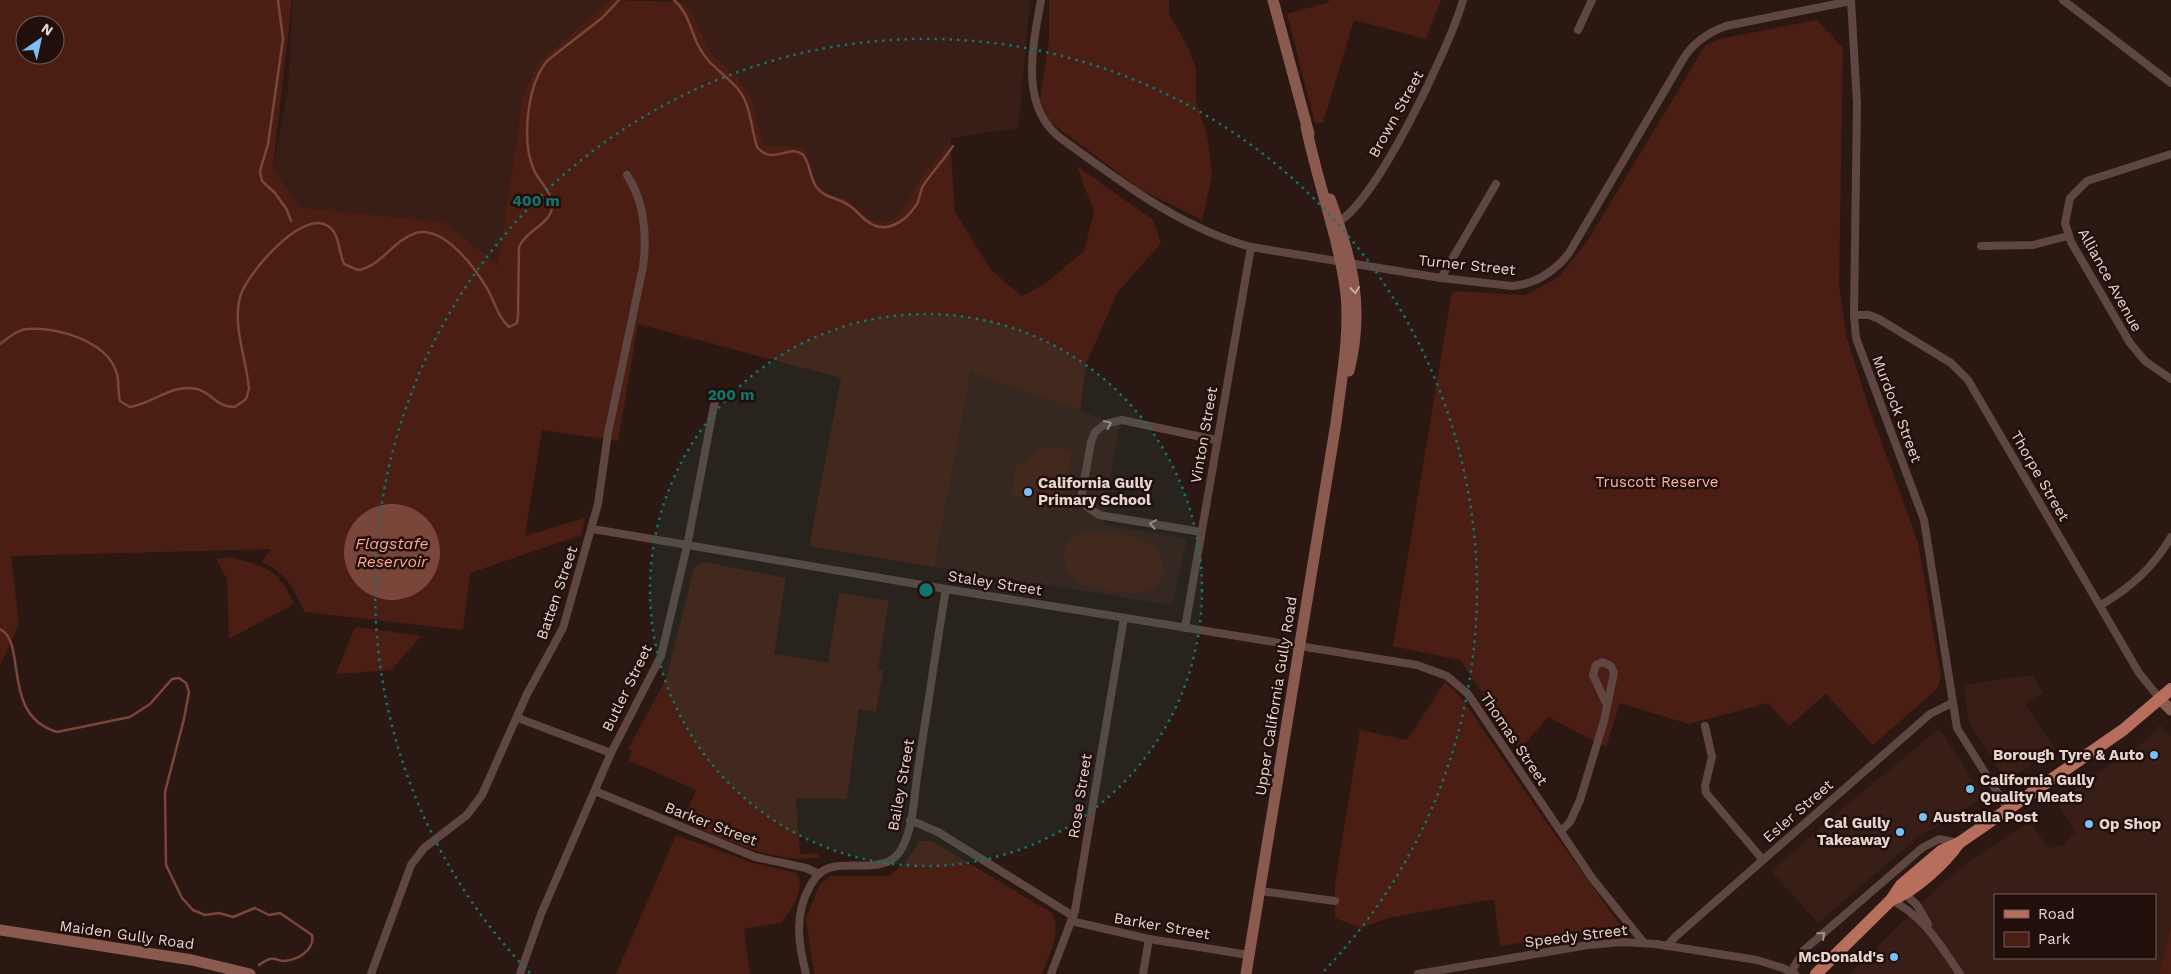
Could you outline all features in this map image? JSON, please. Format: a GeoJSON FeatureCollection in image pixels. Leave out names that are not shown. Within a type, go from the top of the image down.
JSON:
{"type":"FeatureCollection","features":[{"type":"Feature","properties":{"kind":"main road"},"geometry":{"type":"LineString","coordinates":[[1816,974],[1898,894],[1944,860],[1959,843],[2007,808],[2113,737],[2171,689]]}},
{"type":"Feature","properties":{"kind":"street","name":"Turner Street"},"geometry":{"type":"LineString","coordinates":[[1041,0],[1035,42],[1033,92],[1044,122],[1059,137],[1143,198],[1221,237],[1251,247],[1346,264],[1440,278],[1512,286],[1523,285],[1543,277],[1561,263],[1686,55],[1696,43],[1709,33],[1726,26],[1851,0]]}},
{"type":"Feature","properties":{"kind":"street","name":"Upper California Gully Road"},"geometry":{"type":"LineString","coordinates":[[1246,974],[1336,423],[1356,336],[1357,304],[1306,126],[1273,0]]}},
{"type":"Feature","properties":{"kind":"street","name":"Brown Street"},"geometry":{"type":"LineString","coordinates":[[1335,224],[1348,216],[1365,196],[1414,111],[1440,62],[1457,21],[1463,0]]}},
{"type":"Feature","properties":{"kind":"street"},"geometry":{"type":"LineString","coordinates":[[1578,30],[1592,0]]}},
{"type":"Feature","properties":{"kind":"street","name":"Murdock Street"},"geometry":{"type":"LineString","coordinates":[[1851,0],[1857,103],[1854,315],[1857,344],[1924,520],[1952,703],[1960,736],[2007,808]]}},
{"type":"Feature","properties":{"kind":"street"},"geometry":{"type":"LineString","coordinates":[[2063,0],[2171,83]]}},
{"type":"Feature","properties":{"kind":"street","name":"Alliance Avenue"},"geometry":{"type":"LineString","coordinates":[[2171,154],[2092,178],[2082,184],[2070,198],[2066,210],[2065,223],[2068,236],[2134,350],[2151,366],[2171,379]]}},
{"type":"Feature","properties":{"kind":"street","name":"Batten Street"},"geometry":{"type":"LineString","coordinates":[[371,974],[411,865],[424,848],[457,823],[475,805],[518,718],[527,694],[563,628],[592,529],[608,433],[626,352],[645,247],[639,203],[635,188],[627,175]]}},
{"type":"Feature","properties":{"kind":"street"},"geometry":{"type":"LineString","coordinates":[[1440,278],[1496,184]]}},
{"type":"Feature","properties":{"kind":"street"},"geometry":{"type":"LineString","coordinates":[[1981,246],[2033,245],[2068,236]]}},
{"type":"Feature","properties":{"kind":"street","name":"Vinton Street"},"geometry":{"type":"LineString","coordinates":[[1184,628],[1251,247]]}},
{"type":"Feature","properties":{"kind":"street","name":"Thorpe Street"},"geometry":{"type":"LineString","coordinates":[[1854,315],[1869,315],[1879,319],[1951,363],[1968,380],[2143,680],[2160,699]]}},
{"type":"Feature","properties":{"kind":"street","name":"Butler Street"},"geometry":{"type":"LineString","coordinates":[[520,974],[539,921],[611,753],[661,656],[687,546],[715,400]]}},
{"type":"Feature","properties":{"kind":"street"},"geometry":{"type":"LineString","coordinates":[[1201,532],[1099,515],[1086,506],[1082,493],[1093,437],[1099,428],[1112,422],[1129,421],[1216,440]]}},
{"type":"Feature","properties":{"kind":"street","name":"Staley Street"},"geometry":{"type":"LineString","coordinates":[[592,529],[1300,646]]}},
{"type":"Feature","properties":{"kind":"street"},"geometry":{"type":"LineString","coordinates":[[2100,606],[2139,579],[2159,556],[2171,536]]}},
{"type":"Feature","properties":{"kind":"street","name":"Bailey Street"},"geometry":{"type":"LineString","coordinates":[[819,874],[832,867],[877,865],[892,860],[902,848],[910,820],[946,589]]}},
{"type":"Feature","properties":{"kind":"street","name":"Rose Street"},"geometry":{"type":"LineString","coordinates":[[1051,974],[1072,918],[1124,618]]}},
{"type":"Feature","properties":{"kind":"street","name":"Thomas Street"},"geometry":{"type":"LineString","coordinates":[[1300,646],[1417,665],[1439,672],[1453,680],[1468,694],[1596,883],[1644,943]]}},
{"type":"Feature","properties":{"kind":"street"},"geometry":{"type":"LineString","coordinates":[[1561,831],[1570,822],[1580,800],[1602,726],[1614,673],[1611,666],[1602,662],[1596,665],[1593,675],[1606,703]]}},
{"type":"Feature","properties":{"kind":"street"},"geometry":{"type":"LineString","coordinates":[[2160,699],[2171,710]]}},
{"type":"Feature","properties":{"kind":"street","name":"Esler Street"},"geometry":{"type":"LineString","coordinates":[[1667,946],[1930,714],[1952,703]]}},
{"type":"Feature","properties":{"kind":"street"},"geometry":{"type":"LineString","coordinates":[[518,718],[611,753]]}},
{"type":"Feature","properties":{"kind":"street"},"geometry":{"type":"LineString","coordinates":[[1705,726],[1712,757],[1705,786],[1706,793],[1763,860]]}},
{"type":"Feature","properties":{"kind":"street","name":"Barker Street"},"geometry":{"type":"LineString","coordinates":[[595,791],[741,852],[770,861],[806,868],[819,874]]}},
{"type":"Feature","properties":{"kind":"street","name":"Barker Street"},"geometry":{"type":"LineString","coordinates":[[910,820],[938,832],[1072,918],[1149,939],[1249,955]]}},
{"type":"Feature","properties":{"kind":"street"},"geometry":{"type":"LineString","coordinates":[[1793,973],[1804,950],[1922,848],[1939,839],[1959,843]]}},
{"type":"Feature","properties":{"kind":"street"},"geometry":{"type":"LineString","coordinates":[[806,974],[799,947],[799,916],[807,891],[819,874]]}},
{"type":"Feature","properties":{"kind":"street"},"geometry":{"type":"LineString","coordinates":[[1260,891],[1335,901]]}},
{"type":"Feature","properties":{"kind":"street"},"geometry":{"type":"LineString","coordinates":[[1898,894],[1918,907],[1932,933],[1960,974]]}},
{"type":"Feature","properties":{"kind":"street"},"geometry":{"type":"LineString","coordinates":[[1898,894],[1932,933]]}},
{"type":"Feature","properties":{"kind":"street","name":"Maiden Gully Road"},"geometry":{"type":"LineString","coordinates":[[0,930],[192,960],[250,974]]}},
{"type":"Feature","properties":{"kind":"street"},"geometry":{"type":"LineString","coordinates":[[1143,974],[1149,939]]}},
{"type":"Feature","properties":{"kind":"street","name":"Speedy Street"},"geometry":{"type":"LineString","coordinates":[[1418,974],[1595,944],[1644,943],[1764,962],[1793,973]]}},
{"type":"Feature","properties":{"kind":"shaded area"},"geometry":{"type":"Polygon","coordinates":[[[293,0],[610,0],[538,63],[523,95],[498,266],[444,222],[299,207],[273,167],[288,90],[293,0]]]}},
{"type":"Feature","properties":{"kind":"shaded area"},"geometry":{"type":"Polygon","coordinates":[[[680,0],[1030,0],[1018,128],[950,138],[940,156],[923,173],[904,209],[888,222],[870,220],[848,200],[825,193],[814,181],[805,147],[764,145],[752,99],[738,78],[711,53],[692,12],[680,0]]]}},
{"type":"Feature","properties":{"kind":"shaded area","name":"California Gully Primary School"},"geometry":{"type":"Polygon","coordinates":[[[971,372],[1120,425],[1103,524],[1184,538],[1186,543],[1173,603],[1170,605],[934,567],[971,372]]]}},
{"type":"Feature","properties":{"kind":"shaded area"},"geometry":{"type":"Polygon","coordinates":[[[2032,675],[2043,693],[2025,704],[2055,749],[2006,781],[1968,720],[1964,685],[2032,675]]]}},
{"type":"Feature","properties":{"kind":"shaded area"},"geometry":{"type":"Polygon","coordinates":[[[2160,725],[2171,736],[2171,974],[1850,974],[1937,888],[1965,864],[2030,821],[2048,848],[2064,845],[2075,832],[2055,800],[2083,785],[2089,778],[2144,742],[2160,725]]]}},
{"type":"Feature","properties":{"kind":"shaded area"},"geometry":{"type":"Polygon","coordinates":[[[1937,730],[1941,731],[1984,797],[1944,823],[1922,834],[1818,923],[1771,871],[1937,730]]]}},
{"type":"Feature","properties":{"kind":"green space"},"geometry":{"type":"Polygon","coordinates":[[[0,0],[292,0],[273,167],[299,207],[444,222],[498,265],[523,95],[538,63],[610,0],[682,2],[692,12],[711,53],[738,78],[752,99],[764,145],[805,147],[814,180],[825,193],[848,200],[870,220],[888,222],[904,209],[923,173],[940,156],[950,138],[955,212],[991,270],[1022,296],[1046,283],[1084,251],[1094,212],[1077,166],[1153,220],[1161,243],[1117,293],[1086,364],[1080,411],[971,372],[934,567],[809,546],[841,378],[638,324],[618,441],[542,430],[525,536],[585,518],[581,535],[470,573],[463,630],[305,612],[293,589],[283,576],[261,562],[272,549],[11,556],[19,624],[0,666],[0,0]]]}},
{"type":"Feature","properties":{"kind":"green space"},"geometry":{"type":"Polygon","coordinates":[[[1049,0],[1169,0],[1169,14],[1189,49],[1196,69],[1196,101],[1208,140],[1212,175],[1202,220],[1140,189],[1049,121],[1040,100],[1049,39],[1049,0]]]}},
{"type":"Feature","properties":{"kind":"green space"},"geometry":{"type":"Polygon","coordinates":[[[1329,0],[1441,0],[1426,39],[1354,20],[1323,123],[1315,123],[1287,14],[1329,2],[1329,0]]]}},
{"type":"Feature","properties":{"kind":"green space","name":"Truscott Reserve"},"geometry":{"type":"Polygon","coordinates":[[[1817,20],[1843,48],[1839,285],[1846,335],[1868,405],[1918,542],[1941,678],[1937,689],[1873,745],[1826,694],[1789,726],[1768,703],[1689,724],[1620,703],[1606,747],[1548,717],[1520,749],[1460,660],[1393,646],[1452,291],[1525,295],[1559,277],[1588,240],[1705,46],[1719,39],[1817,20]]]}},
{"type":"Feature","properties":{"kind":"green space"},"geometry":{"type":"Polygon","coordinates":[[[1044,446],[1072,450],[1063,511],[1042,507],[1043,500],[1012,496],[1016,466],[1044,446]]]}},
{"type":"Feature","properties":{"kind":"green space"},"geometry":{"type":"Polygon","coordinates":[[[1082,532],[1128,535],[1142,540],[1159,553],[1164,571],[1161,579],[1156,586],[1148,591],[1136,593],[1102,590],[1080,581],[1071,574],[1066,565],[1064,554],[1070,540],[1082,532]]]}},
{"type":"Feature","properties":{"kind":"green space"},"geometry":{"type":"Polygon","coordinates":[[[229,557],[269,570],[282,583],[294,604],[229,639],[227,579],[216,559],[229,557]]]}},
{"type":"Feature","properties":{"kind":"green space"},"geometry":{"type":"Polygon","coordinates":[[[704,562],[786,578],[774,654],[828,663],[839,593],[889,601],[878,669],[883,671],[876,712],[859,709],[847,799],[796,798],[800,854],[819,853],[819,858],[783,857],[749,849],[683,821],[696,790],[628,760],[632,751],[628,749],[666,679],[694,568],[704,562]]]}},
{"type":"Feature","properties":{"kind":"green space"},"geometry":{"type":"Polygon","coordinates":[[[355,627],[421,636],[391,670],[336,674],[355,627]]]}},
{"type":"Feature","properties":{"kind":"green space"},"geometry":{"type":"Polygon","coordinates":[[[1445,682],[1463,700],[1544,819],[1621,926],[1500,946],[1494,899],[1388,918],[1361,928],[1335,918],[1335,884],[1360,730],[1407,740],[1445,682]]]}},
{"type":"Feature","properties":{"kind":"green space"},"geometry":{"type":"Polygon","coordinates":[[[676,835],[753,863],[796,873],[799,878],[799,892],[789,913],[780,923],[744,929],[750,974],[616,974],[676,835]]]}},
{"type":"Feature","properties":{"kind":"green space"},"geometry":{"type":"Polygon","coordinates":[[[919,841],[932,841],[1052,913],[1055,920],[1055,936],[1042,974],[814,974],[806,919],[820,884],[830,876],[889,876],[905,863],[919,841]]]}},
{"type":"Feature","properties":{"kind":"green space"},"geometry":{"type":"Polygon","coordinates":[[[2171,927],[2171,974],[2159,974],[2171,927]]]}},
{"type":"Feature","properties":{"kind":"water","name":"Flagstafe Reservoir"},"geometry":{"type":"Polygon","coordinates":[[[392,504],[410,507],[426,518],[437,534],[440,552],[437,570],[426,586],[410,597],[392,600],[374,597],[358,586],[347,570],[344,552],[347,534],[358,518],[374,507],[392,504]]]}},
{"type":"Feature","properties":{"kind":"waterway"},"geometry":{"type":"LineString","coordinates":[[278,0],[283,39],[268,144],[260,171],[262,181],[275,193],[287,210],[291,221]]}},
{"type":"Feature","properties":{"kind":"waterway"},"geometry":{"type":"LineString","coordinates":[[0,344],[16,333],[27,329],[52,330],[65,333],[91,344],[102,351],[110,360],[117,374],[120,401],[130,407],[147,402],[170,391],[188,388],[207,393],[223,405],[235,407],[246,399],[249,389],[240,342],[238,306],[241,294],[254,272],[278,245],[291,234],[305,226],[317,223],[332,229],[337,238],[344,264],[358,270],[374,264],[408,236],[427,232],[437,236],[448,242],[476,271],[505,323],[509,327],[517,323],[519,247],[522,241],[543,223],[551,213],[552,207],[551,197],[534,170],[528,144],[528,113],[535,83],[548,60],[602,18],[619,0]]}},
{"type":"Feature","properties":{"kind":"waterway"},"geometry":{"type":"LineString","coordinates":[[674,0],[683,10],[703,53],[738,89],[746,102],[757,147],[769,155],[791,151],[802,154],[813,180],[821,192],[846,203],[874,225],[888,227],[895,225],[907,216],[917,204],[923,186],[953,146]]}},
{"type":"Feature","properties":{"kind":"waterway"},"geometry":{"type":"LineString","coordinates":[[0,629],[8,637],[13,649],[21,696],[28,711],[39,723],[57,732],[130,717],[150,704],[172,679],[179,678],[186,683],[189,692],[184,719],[165,792],[166,865],[182,898],[193,910],[205,915],[219,913],[233,917],[255,908],[269,915],[280,913],[312,935],[311,946],[298,957],[287,961],[270,959],[259,965]]}},
{"type":"Feature","properties":{"kind":"place","name":"California Gully Primary School"},"geometry":{"type":"Point","coordinates":[1028,492]}},
{"type":"Feature","properties":{"kind":"place","name":"Borough Tyre & Auto"},"geometry":{"type":"Point","coordinates":[2154,755]}},
{"type":"Feature","properties":{"kind":"place","name":"California Gully Quality Meats"},"geometry":{"type":"Point","coordinates":[1970,789]}},
{"type":"Feature","properties":{"kind":"place","name":"AustralIa Post"},"geometry":{"type":"Point","coordinates":[1923,817]}},
{"type":"Feature","properties":{"kind":"place","name":"Op Shop"},"geometry":{"type":"Point","coordinates":[2089,824]}},
{"type":"Feature","properties":{"kind":"place","name":"Cal Gully Takeaway"},"geometry":{"type":"Point","coordinates":[1900,832]}},
{"type":"Feature","properties":{"kind":"place","name":"McDonald's"},"geometry":{"type":"Point","coordinates":[1894,957]}}]}
